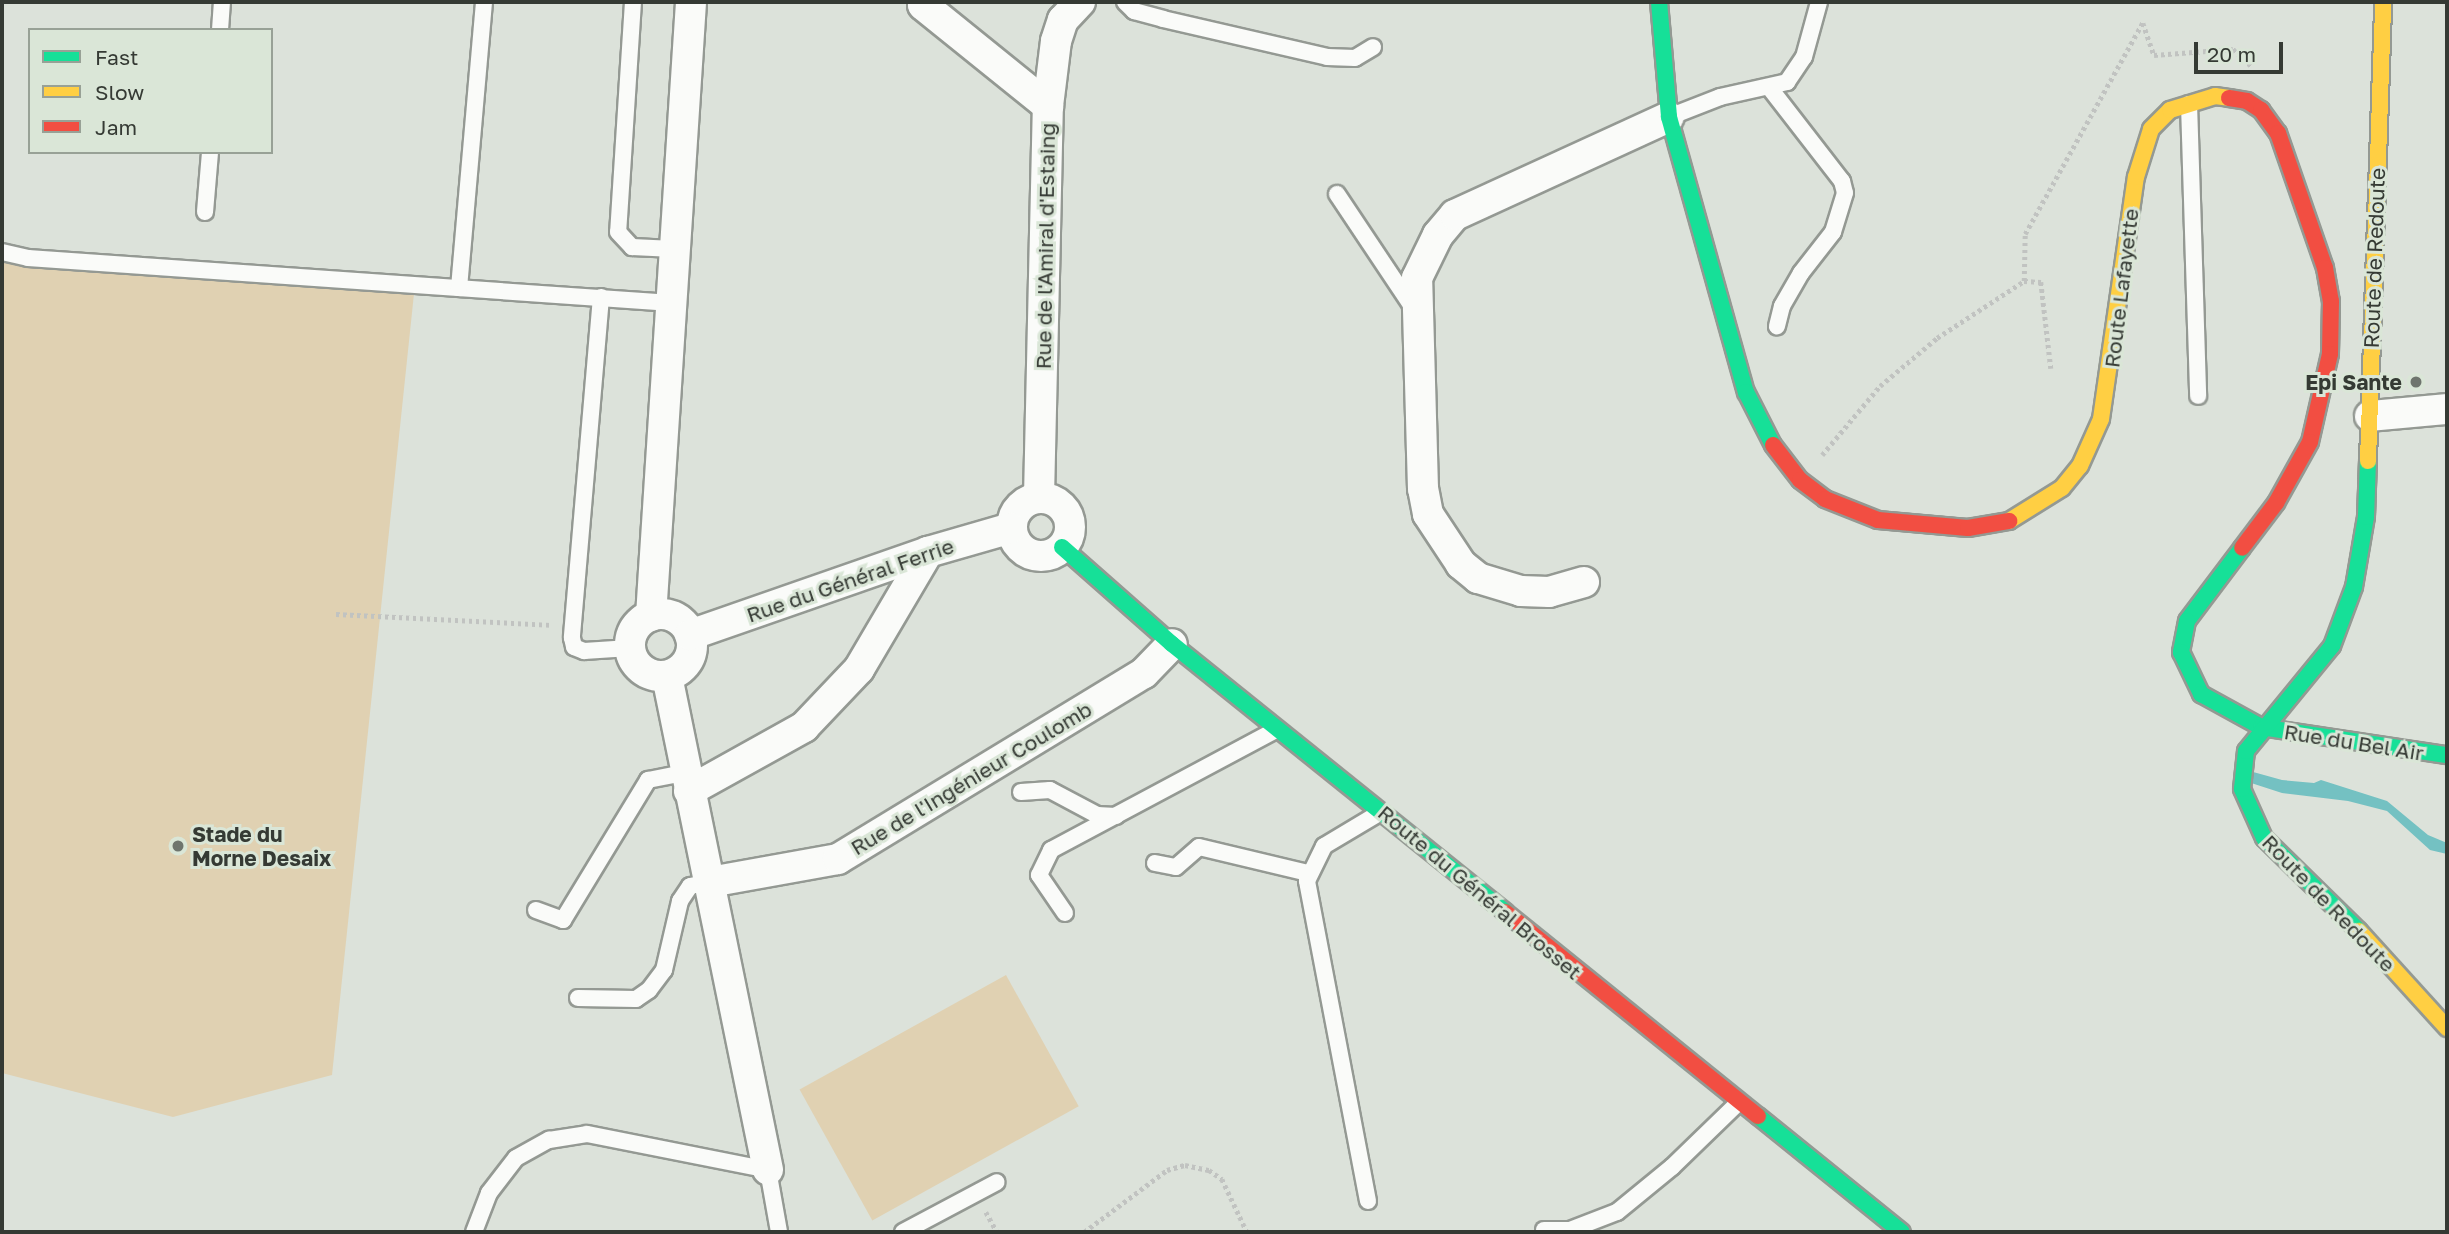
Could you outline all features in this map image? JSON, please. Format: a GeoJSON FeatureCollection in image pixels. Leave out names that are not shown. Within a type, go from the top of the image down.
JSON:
{"type":"FeatureCollection","features":[{"type":"Feature","properties":{"kind":"street"},"geometry":{"type":"LineString","coordinates":[[651,616],[691,2]]}},
{"type":"Feature","properties":{"kind":"street"},"geometry":{"type":"LineString","coordinates":[[926,2],[923,5],[1048,106]]}},
{"type":"Feature","properties":{"kind":"street","name":"Rue de l'Amiral d'Estaing"},"geometry":{"type":"LineString","coordinates":[[1039,498],[1048,106],[1056,41],[1063,20],[1080,2]]}},
{"type":"Feature","properties":{"kind":"street","name":"Route Lafayette"},"geometry":{"type":"LineString","coordinates":[[1659,2],[1669,117],[1746,392],[1780,458],[1825,499],[1852,513],[1913,526],[1968,528],[2013,520],[2062,488],[2085,456],[2108,393],[2139,158],[2158,117],[2189,101],[2232,97],[2261,110],[2278,133],[2329,283],[2330,354],[2310,442],[2276,503],[2187,621],[2182,638],[2185,667],[2201,694],[2261,727]]}},
{"type":"Feature","properties":{"kind":"street","name":"Route de Redoute"},"geometry":{"type":"LineString","coordinates":[[2383,2],[2366,517],[2354,587],[2332,646],[2313,673],[2261,727],[2246,751],[2242,789],[2264,838],[2341,912],[2445,1022]]}},
{"type":"Feature","properties":{"kind":"street"},"geometry":{"type":"LineString","coordinates":[[1584,582],[1549,592],[1499,586],[1461,564],[1443,541],[1428,514],[1423,489],[1416,313],[1421,265],[1455,215],[1669,117]]}},
{"type":"Feature","properties":{"kind":"street"},"geometry":{"type":"LineString","coordinates":[[2370,416],[2447,410]]}},
{"type":"Feature","properties":{"kind":"street"},"geometry":{"type":"LineString","coordinates":[[1039,498],[1058,503],[1069,519],[1062,547],[1045,556],[1026,552],[1011,528],[1022,504],[1039,498]]}},
{"type":"Feature","properties":{"kind":"street","name":"Rue du Général Ferrie"},"geometry":{"type":"LineString","coordinates":[[690,635],[928,552],[1011,528]]}},
{"type":"Feature","properties":{"kind":"street","name":"Route du Général Brosset"},"geometry":{"type":"LineString","coordinates":[[1062,547],[1172,644],[1280,728],[1902,1232]]}},
{"type":"Feature","properties":{"kind":"street"},"geometry":{"type":"LineString","coordinates":[[686,782],[804,727],[859,669],[928,552]]}},
{"type":"Feature","properties":{"kind":"street"},"geometry":{"type":"LineString","coordinates":[[670,615],[690,635],[692,645],[685,665],[667,676],[638,667],[630,648],[635,628],[651,616],[670,615]]}},
{"type":"Feature","properties":{"kind":"street","name":"Rue de l'Ingénieur Coulomb"},"geometry":{"type":"LineString","coordinates":[[710,882],[845,855],[1144,673],[1172,644]]}},
{"type":"Feature","properties":{"kind":"street"},"geometry":{"type":"LineString","coordinates":[[667,676],[686,782],[710,882],[768,1170]]}},
{"type":"Feature","properties":{"kind":"street","name":"Rue du Bel Air"},"geometry":{"type":"LineString","coordinates":[[2261,727],[2444,751]]}},
{"type":"Feature","properties":{"kind":"lane"},"geometry":{"type":"LineString","coordinates":[[220,28],[222,2]]}},
{"type":"Feature","properties":{"kind":"lane"},"geometry":{"type":"LineString","coordinates":[[459,288],[484,2]]}},
{"type":"Feature","properties":{"kind":"lane"},"geometry":{"type":"LineString","coordinates":[[633,2],[618,232],[632,247],[674,248]]}},
{"type":"Feature","properties":{"kind":"lane"},"geometry":{"type":"LineString","coordinates":[[1125,2],[1135,11],[1163,19],[1327,57],[1355,58],[1373,47]]}},
{"type":"Feature","properties":{"kind":"lane"},"geometry":{"type":"LineString","coordinates":[[1669,117],[1720,97],[1769,87],[1796,74],[1819,2]]}},
{"type":"Feature","properties":{"kind":"lane"},"geometry":{"type":"LineString","coordinates":[[1769,87],[1842,181],[1846,193],[1833,232],[1801,273],[1782,306],[1777,326]]}},
{"type":"Feature","properties":{"kind":"lane"},"geometry":{"type":"LineString","coordinates":[[2189,101],[2198,396]]}},
{"type":"Feature","properties":{"kind":"lane"},"geometry":{"type":"LineString","coordinates":[[205,212],[210,154]]}},
{"type":"Feature","properties":{"kind":"lane"},"geometry":{"type":"LineString","coordinates":[[1337,194],[1416,313]]}},
{"type":"Feature","properties":{"kind":"lane"},"geometry":{"type":"LineString","coordinates":[[2,252],[28,258],[671,303]]}},
{"type":"Feature","properties":{"kind":"lane"},"geometry":{"type":"LineString","coordinates":[[601,297],[573,626],[574,647],[584,651],[630,648]]}},
{"type":"Feature","properties":{"kind":"lane"},"geometry":{"type":"LineString","coordinates":[[1065,913],[1039,875],[1051,850],[1280,728]]}},
{"type":"Feature","properties":{"kind":"lane"},"geometry":{"type":"LineString","coordinates":[[536,910],[563,920],[648,780],[686,782]]}},
{"type":"Feature","properties":{"kind":"lane"},"geometry":{"type":"LineString","coordinates":[[1021,792],[1051,790],[1097,815],[1116,816]]}},
{"type":"Feature","properties":{"kind":"lane"},"geometry":{"type":"LineString","coordinates":[[1368,1201],[1307,896],[1308,873],[1315,857],[1335,837],[1383,811]]}},
{"type":"Feature","properties":{"kind":"lane"},"geometry":{"type":"LineString","coordinates":[[1155,863],[1176,867],[1199,847],[1308,873]]}},
{"type":"Feature","properties":{"kind":"lane"},"geometry":{"type":"LineString","coordinates":[[578,998],[636,999],[649,990],[664,970],[680,901],[690,886],[710,882]]}},
{"type":"Feature","properties":{"kind":"lane"},"geometry":{"type":"LineString","coordinates":[[1544,1230],[1570,1230],[1617,1212],[1672,1167],[1739,1102]]}},
{"type":"Feature","properties":{"kind":"lane"},"geometry":{"type":"LineString","coordinates":[[474,1232],[481,1207],[503,1171],[530,1148],[569,1135],[603,1136],[768,1170],[779,1232]]}},
{"type":"Feature","properties":{"kind":"lane"},"geometry":{"type":"LineString","coordinates":[[903,1232],[997,1182]]}},
{"type":"Feature","properties":{"kind":"path"},"geometry":{"type":"LineString","coordinates":[[2024,281],[2025,234],[2143,22],[2154,55]]}},
{"type":"Feature","properties":{"kind":"path"},"geometry":{"type":"LineString","coordinates":[[1818,459],[1880,386],[1937,338],[2024,281],[2041,282],[2051,368]]}},
{"type":"Feature","properties":{"kind":"path"},"geometry":{"type":"LineString","coordinates":[[336,614],[573,626]]}},
{"type":"Feature","properties":{"kind":"path"},"geometry":{"type":"LineString","coordinates":[[1084,1232],[1167,1170],[1185,1165],[1209,1170],[1222,1179],[1247,1232]]}},
{"type":"Feature","properties":{"kind":"shaded area","name":"Stade du Morne Desaix"},"geometry":{"type":"Polygon","coordinates":[[[2,252],[415,284],[332,1075],[173,1117],[2,1073],[2,252]]]}},
{"type":"Feature","properties":{"kind":"shaded area"},"geometry":{"type":"Polygon","coordinates":[[[1006,975],[1079,1106],[872,1221],[800,1089],[1006,975]]]}},
{"type":"Feature","properties":{"kind":"water"},"geometry":{"type":"Polygon","coordinates":[[[2246,770],[2282,780],[2314,783],[2321,780],[2387,801],[2428,835],[2447,843],[2447,854],[2430,850],[2387,811],[2348,801],[2282,793],[2245,781],[2246,770]]]}},
{"type":"Feature","properties":{"kind":"traffic: fast"},"geometry":{"type":"LineString","coordinates":[[1659,2],[1669,117],[1746,392],[1773,445]]}},
{"type":"Feature","properties":{"kind":"traffic: fast"},"geometry":{"type":"LineString","coordinates":[[2359,931],[2264,838],[2242,789],[2246,751],[2332,646],[2354,587],[2366,517],[2368,461]]}},
{"type":"Feature","properties":{"kind":"traffic: fast"},"geometry":{"type":"LineString","coordinates":[[1062,547],[1172,644],[1505,912]]}},
{"type":"Feature","properties":{"kind":"traffic: fast"},"geometry":{"type":"LineString","coordinates":[[2242,548],[2187,621],[2181,652],[2201,694],[2261,727],[2447,755]]}},
{"type":"Feature","properties":{"kind":"traffic: fast"},"geometry":{"type":"LineString","coordinates":[[1758,1116],[1902,1232]]}},
{"type":"Feature","properties":{"kind":"traffic: slow"},"geometry":{"type":"LineString","coordinates":[[2368,461],[2383,2]]}},
{"type":"Feature","properties":{"kind":"traffic: slow"},"geometry":{"type":"LineString","coordinates":[[2009,521],[2062,488],[2080,466],[2101,419],[2136,177],[2151,129],[2170,110],[2215,96],[2229,98]]}},
{"type":"Feature","properties":{"kind":"traffic: slow"},"geometry":{"type":"LineString","coordinates":[[2359,931],[2447,1028]]}},
{"type":"Feature","properties":{"kind":"traffic: jam"},"geometry":{"type":"LineString","coordinates":[[2229,98],[2247,101],[2261,110],[2278,133],[2325,268],[2331,301],[2330,354],[2310,442],[2276,503],[2242,548]]}},
{"type":"Feature","properties":{"kind":"traffic: jam"},"geometry":{"type":"LineString","coordinates":[[1773,445],[1800,480],[1825,499],[1878,520],[1968,528],[2009,521]]}},
{"type":"Feature","properties":{"kind":"traffic: jam"},"geometry":{"type":"LineString","coordinates":[[1505,912],[1758,1116]]}},
{"type":"Feature","properties":{"kind":"place","name":"Epi Sante"},"geometry":{"type":"Point","coordinates":[2416,382]}},
{"type":"Feature","properties":{"kind":"place","name":"Stade du Morne Desaix"},"geometry":{"type":"Point","coordinates":[178,846]}}]}
